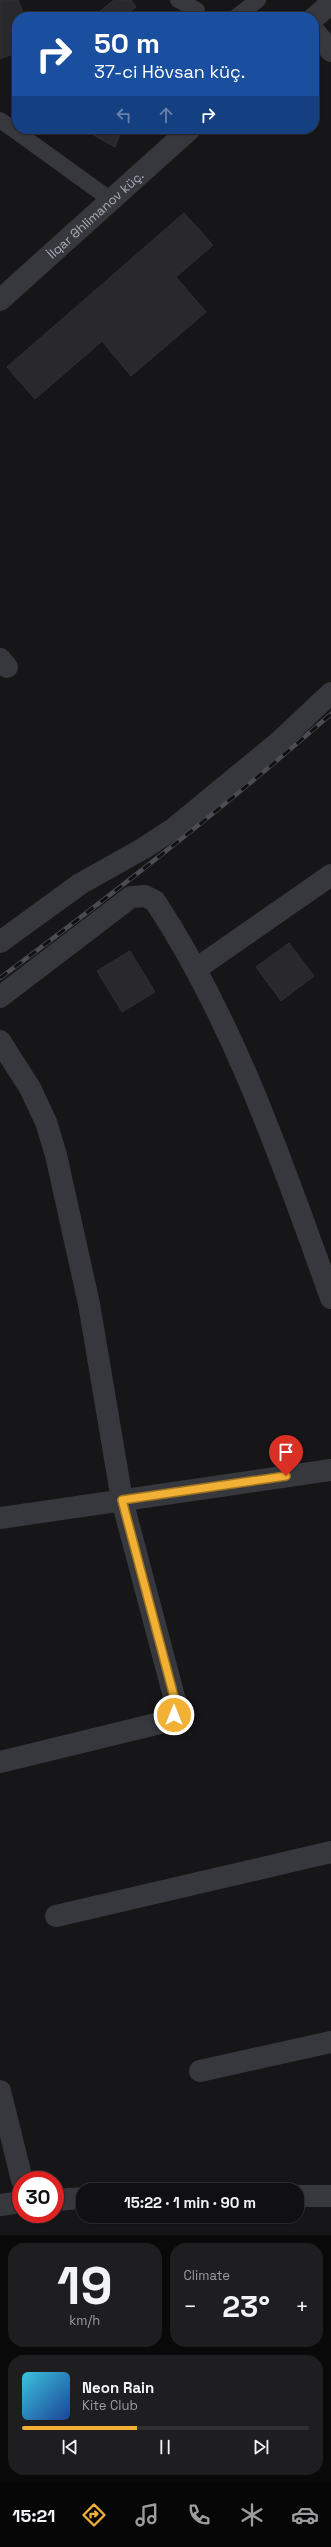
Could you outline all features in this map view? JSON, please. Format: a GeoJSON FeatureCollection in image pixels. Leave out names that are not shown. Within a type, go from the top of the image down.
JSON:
{"type":"FeatureCollection","features":[{"type":"Feature","properties":{"kind":"street"},"geometry":{"type":"LineString","coordinates":[[319,14],[331,3]]}},
{"type":"Feature","properties":{"kind":"street"},"geometry":{"type":"LineString","coordinates":[[319,37],[331,50]]}},
{"type":"Feature","properties":{"kind":"street","name":"İlqar Əhlimanov küç."},"geometry":{"type":"LineString","coordinates":[[0,300],[184,134]]}},
{"type":"Feature","properties":{"kind":"street"},"geometry":{"type":"LineString","coordinates":[[0,942],[80,884],[144,848],[173,829],[280,741],[331,694]]}},
{"type":"Feature","properties":{"kind":"street"},"geometry":{"type":"LineString","coordinates":[[196,969],[331,875]]}},
{"type":"Feature","properties":{"kind":"street"},"geometry":{"type":"LineString","coordinates":[[0,996],[131,897],[145,896],[155,901],[196,969],[244,1067],[281,1160],[331,1298]]}},
{"type":"Feature","properties":{"kind":"street"},"geometry":{"type":"LineString","coordinates":[[0,1041],[30,1088],[46,1122],[56,1156],[89,1304],[122,1500],[176,1704],[174,1715],[160,1723],[0,1762]]}},
{"type":"Feature","properties":{"kind":"street"},"geometry":{"type":"LineString","coordinates":[[0,1518],[331,1470]]}},
{"type":"Feature","properties":{"kind":"street"},"geometry":{"type":"LineString","coordinates":[[56,1916],[331,1852]]}},
{"type":"Feature","properties":{"kind":"street"},"geometry":{"type":"LineString","coordinates":[[200,2071],[331,2042]]}},
{"type":"Feature","properties":{"kind":"street"},"geometry":{"type":"LineString","coordinates":[[0,2091],[20,2171]]}},
{"type":"Feature","properties":{"kind":"street"},"geometry":{"type":"LineString","coordinates":[[304,2196],[331,2196]]}},
{"type":"Feature","properties":{"kind":"street"},"geometry":{"type":"LineString","coordinates":[[64,2199],[76,2198]]}},
{"type":"Feature","properties":{"kind":"street"},"geometry":{"type":"LineString","coordinates":[[0,2205],[12,2203]]}},
{"type":"Feature","properties":{"kind":"lane"},"geometry":{"type":"LineString","coordinates":[[178,0],[197,9]]}},
{"type":"Feature","properties":{"kind":"lane"},"geometry":{"type":"LineString","coordinates":[[242,12],[258,0]]}},
{"type":"Feature","properties":{"kind":"lane"},"geometry":{"type":"LineString","coordinates":[[0,120],[12,129]]}},
{"type":"Feature","properties":{"kind":"lane"},"geometry":{"type":"LineString","coordinates":[[19,134],[111,200]]}},
{"type":"Feature","properties":{"kind":"building"},"geometry":{"type":"Polygon","coordinates":[[[0,0],[18,0],[23,12],[12,12],[12,54],[0,59],[0,0]]]}},
{"type":"Feature","properties":{"kind":"building"},"geometry":{"type":"Polygon","coordinates":[[[114,0],[131,0],[136,7],[130,12],[99,12],[114,0]]]}},
{"type":"Feature","properties":{"kind":"building"},"geometry":{"type":"Polygon","coordinates":[[[92,134],[120,134],[115,147],[92,134]]]}},
{"type":"Feature","properties":{"kind":"building"},"geometry":{"type":"Polygon","coordinates":[[[184,213],[213,245],[176,277],[206,312],[131,376],[102,341],[35,399],[7,367],[184,213]]]}},
{"type":"Feature","properties":{"kind":"building"},"geometry":{"type":"Polygon","coordinates":[[[289,943],[314,976],[281,1001],[256,967],[289,943]]]}},
{"type":"Feature","properties":{"kind":"building"},"geometry":{"type":"Polygon","coordinates":[[[130,951],[155,992],[122,1012],[97,971],[130,951]]]}},
{"type":"Feature","properties":{"kind":"railway"},"geometry":{"type":"LineString","coordinates":[[0,978],[168,849],[250,783],[331,714]]}},
{"type":"Feature","properties":{"kind":"route"},"geometry":{"type":"LineString","coordinates":[[174,1715],[176,1704],[122,1500],[286,1476]]}}]}
